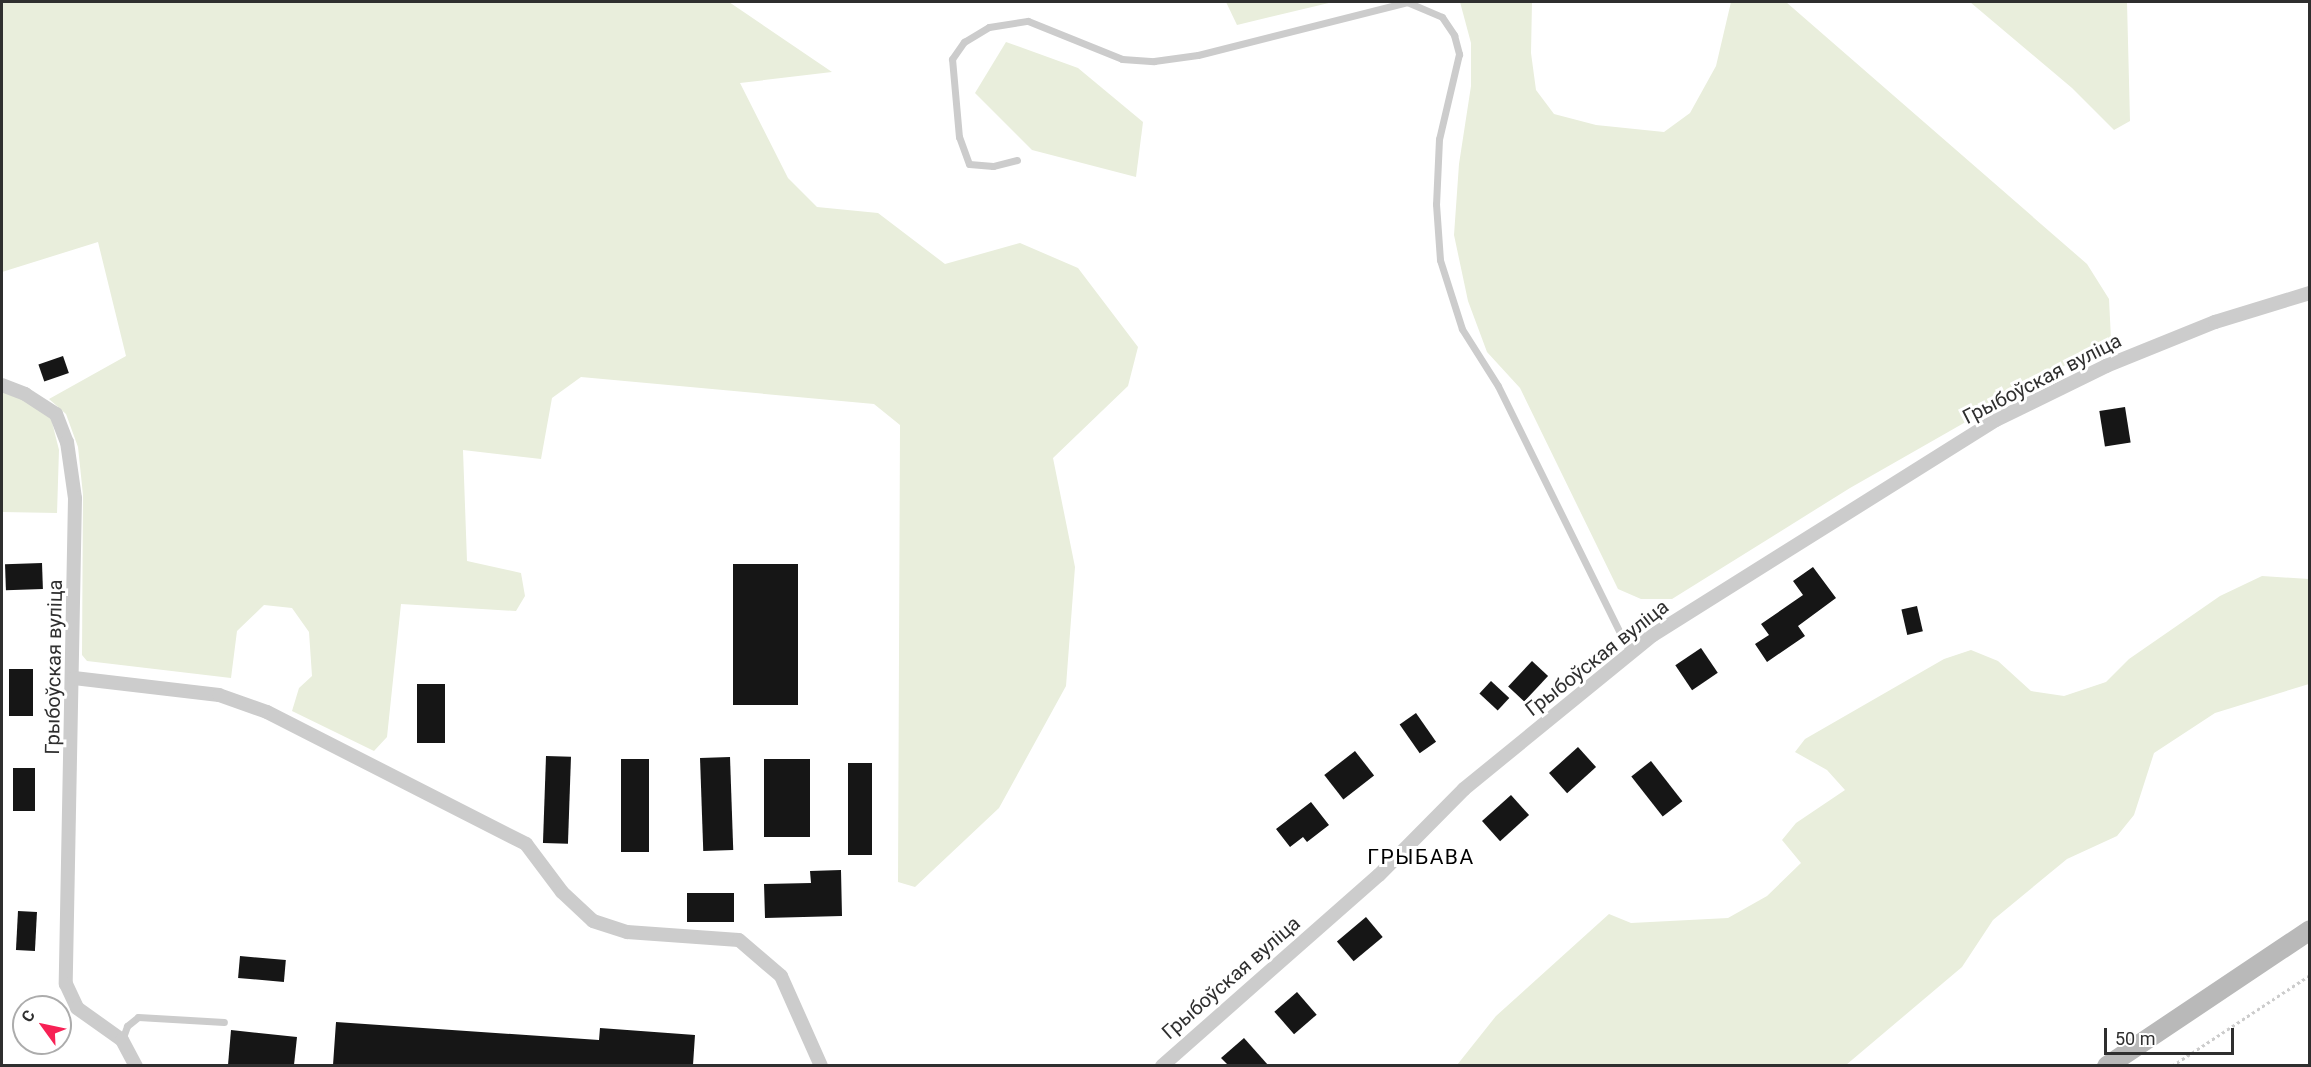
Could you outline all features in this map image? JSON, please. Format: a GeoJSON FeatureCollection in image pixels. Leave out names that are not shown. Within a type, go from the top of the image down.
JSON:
{"type":"FeatureCollection","features":[{"type":"Feature","properties":{"kind":"main road"},"geometry":{"type":"LineString","coordinates":[[2107,1065],[2310,930]]}},
{"type":"Feature","properties":{"kind":"street","name":"Грыбоўская вуліца"},"geometry":{"type":"LineString","coordinates":[[1162,1065],[1379,875],[1464,789],[1653,634],[1996,420],[2106,366],[2215,322],[2310,294]]}},
{"type":"Feature","properties":{"kind":"street","name":"Грыбоўская вуліца"},"geometry":{"type":"LineString","coordinates":[[2,385],[25,394],[56,414],[67,442],[75,498],[74,678],[66,984],[77,1008],[122,1040]]}},
{"type":"Feature","properties":{"kind":"street"},"geometry":{"type":"LineString","coordinates":[[74,678],[219,695],[267,712],[526,844],[562,892],[593,921],[627,932],[739,940],[762,956],[781,976],[820,1065]]}},
{"type":"Feature","properties":{"kind":"street"},"geometry":{"type":"LineString","coordinates":[[122,1040],[136,1065]]}},
{"type":"Feature","properties":{"kind":"lane"},"geometry":{"type":"LineString","coordinates":[[1017,160],[993,166],[969,164],[959,137],[952,59],[964,42],[989,27],[1028,21],[1122,59],[1154,61],[1198,55],[1407,3],[1442,17],[1454,34],[1459,54],[1439,139],[1436,204],[1440,260],[1462,329],[1498,386],[1630,652]]}},
{"type":"Feature","properties":{"kind":"lane"},"geometry":{"type":"LineString","coordinates":[[122,1040],[127,1026],[138,1017],[224,1022]]}},
{"type":"Feature","properties":{"kind":"path"},"geometry":{"type":"LineString","coordinates":[[2172,1065],[2310,975]]}},
{"type":"Feature","properties":{"kind":"green space"},"geometry":{"type":"Polygon","coordinates":[[[2,2],[729,2],[832,72],[740,83],[788,178],[817,207],[878,213],[945,264],[1020,243],[1078,268],[1138,347],[1128,386],[1053,458],[1075,567],[1066,686],[999,808],[915,887],[898,882],[900,425],[874,404],[581,377],[552,398],[541,459],[463,450],[467,561],[521,573],[525,596],[516,611],[401,604],[387,737],[374,751],[292,711],[299,688],[312,676],[309,632],[292,608],[264,605],[237,631],[231,678],[87,661],[82,655],[83,495],[78,447],[66,414],[49,399],[126,356],[98,242],[2,272],[2,2]]]}},
{"type":"Feature","properties":{"kind":"green space"},"geometry":{"type":"Polygon","coordinates":[[[1226,2],[1333,2],[1237,25],[1226,2]]]}},
{"type":"Feature","properties":{"kind":"green space"},"geometry":{"type":"Polygon","coordinates":[[[1460,2],[1532,2],[1531,53],[1536,90],[1554,114],[1596,125],[1664,132],[1690,113],[1716,66],[1731,2],[1786,2],[2087,264],[2109,299],[2111,339],[1850,488],[1672,599],[1641,599],[1618,589],[1520,388],[1487,352],[1468,301],[1454,235],[1459,164],[1471,86],[1471,43],[1460,2]]]}},
{"type":"Feature","properties":{"kind":"green space"},"geometry":{"type":"Polygon","coordinates":[[[1970,2],[2127,2],[2130,121],[2114,130],[2072,88],[1970,2]]]}},
{"type":"Feature","properties":{"kind":"green space"},"geometry":{"type":"Polygon","coordinates":[[[1006,42],[1078,68],[1143,122],[1136,177],[1032,150],[975,93],[1006,42]]]}},
{"type":"Feature","properties":{"kind":"green space"},"geometry":{"type":"Polygon","coordinates":[[[2,391],[23,397],[51,418],[59,450],[57,513],[2,512],[2,391]]]}},
{"type":"Feature","properties":{"kind":"green space"},"geometry":{"type":"Polygon","coordinates":[[[2262,576],[2309,579],[2309,684],[2215,713],[2154,753],[2134,815],[2117,836],[2067,859],[1993,920],[1962,967],[1846,1065],[1457,1065],[1496,1016],[1609,914],[1631,923],[1728,918],[1767,896],[1801,863],[1782,840],[1796,823],[1845,790],[1827,770],[1795,752],[1805,739],[1944,659],[1971,650],[1998,661],[2031,691],[2064,696],[2106,682],[2129,659],[2220,596],[2262,576]]]}},
{"type":"Feature","properties":{"kind":"building"},"geometry":{"type":"Polygon","coordinates":[[[63,356],[69,373],[44,381],[38,364],[63,356]]]}},
{"type":"Feature","properties":{"kind":"building"},"geometry":{"type":"Polygon","coordinates":[[[2125,407],[2131,443],[2105,447],[2099,411],[2125,407]]]}},
{"type":"Feature","properties":{"kind":"building"},"geometry":{"type":"Polygon","coordinates":[[[42,563],[43,589],[6,590],[5,564],[42,563]]]}},
{"type":"Feature","properties":{"kind":"building"},"geometry":{"type":"Polygon","coordinates":[[[733,564],[798,564],[798,705],[733,705],[733,564]]]}},
{"type":"Feature","properties":{"kind":"building"},"geometry":{"type":"Polygon","coordinates":[[[1813,567],[1836,598],[1798,626],[1805,636],[1767,662],[1755,644],[1769,635],[1761,624],[1803,595],[1793,581],[1813,567]]]}},
{"type":"Feature","properties":{"kind":"building"},"geometry":{"type":"Polygon","coordinates":[[[1917,606],[1923,631],[1907,635],[1901,610],[1917,606]]]}},
{"type":"Feature","properties":{"kind":"building"},"geometry":{"type":"Polygon","coordinates":[[[1701,648],[1718,673],[1692,690],[1675,665],[1701,648]]]}},
{"type":"Feature","properties":{"kind":"building"},"geometry":{"type":"Polygon","coordinates":[[[1532,661],[1548,676],[1524,702],[1508,687],[1532,661]]]}},
{"type":"Feature","properties":{"kind":"building"},"geometry":{"type":"Polygon","coordinates":[[[9,669],[33,669],[33,716],[9,716],[9,669]]]}},
{"type":"Feature","properties":{"kind":"building"},"geometry":{"type":"Polygon","coordinates":[[[1491,681],[1509,698],[1498,710],[1479,693],[1491,681]]]}},
{"type":"Feature","properties":{"kind":"building"},"geometry":{"type":"Polygon","coordinates":[[[417,684],[445,684],[445,743],[417,743],[417,684]]]}},
{"type":"Feature","properties":{"kind":"building"},"geometry":{"type":"Polygon","coordinates":[[[1416,713],[1436,742],[1420,753],[1400,724],[1416,713]]]}},
{"type":"Feature","properties":{"kind":"building"},"geometry":{"type":"Polygon","coordinates":[[[1578,747],[1596,767],[1567,793],[1549,773],[1578,747]]]}},
{"type":"Feature","properties":{"kind":"building"},"geometry":{"type":"Polygon","coordinates":[[[1355,751],[1374,775],[1343,799],[1324,775],[1355,751]]]}},
{"type":"Feature","properties":{"kind":"building"},"geometry":{"type":"Polygon","coordinates":[[[546,756],[571,757],[568,844],[543,843],[546,756]]]}},
{"type":"Feature","properties":{"kind":"building"},"geometry":{"type":"Polygon","coordinates":[[[730,757],[733,850],[703,851],[700,758],[730,757]]]}},
{"type":"Feature","properties":{"kind":"building"},"geometry":{"type":"Polygon","coordinates":[[[621,759],[649,759],[649,852],[621,852],[621,759]]]}},
{"type":"Feature","properties":{"kind":"building"},"geometry":{"type":"Polygon","coordinates":[[[764,759],[810,759],[810,837],[764,837],[764,759]]]}},
{"type":"Feature","properties":{"kind":"building"},"geometry":{"type":"Polygon","coordinates":[[[1651,761],[1682,801],[1663,817],[1631,776],[1651,761]]]}},
{"type":"Feature","properties":{"kind":"building"},"geometry":{"type":"Polygon","coordinates":[[[848,763],[872,763],[872,855],[848,855],[848,763]]]}},
{"type":"Feature","properties":{"kind":"building"},"geometry":{"type":"Polygon","coordinates":[[[13,768],[35,768],[35,811],[13,811],[13,768]]]}},
{"type":"Feature","properties":{"kind":"building"},"geometry":{"type":"Polygon","coordinates":[[[1511,795],[1529,815],[1500,841],[1482,821],[1511,795]]]}},
{"type":"Feature","properties":{"kind":"building"},"geometry":{"type":"Polygon","coordinates":[[[1311,802],[1329,825],[1307,842],[1303,837],[1290,847],[1276,829],[1311,802]]]}},
{"type":"Feature","properties":{"kind":"building"},"geometry":{"type":"Polygon","coordinates":[[[841,870],[842,916],[765,918],[764,884],[811,883],[810,871],[841,870]]]}},
{"type":"Feature","properties":{"kind":"building"},"geometry":{"type":"Polygon","coordinates":[[[687,893],[734,893],[734,922],[687,922],[687,893]]]}},
{"type":"Feature","properties":{"kind":"building"},"geometry":{"type":"Polygon","coordinates":[[[18,911],[37,912],[35,951],[16,950],[18,911]]]}},
{"type":"Feature","properties":{"kind":"building"},"geometry":{"type":"Polygon","coordinates":[[[1366,917],[1383,937],[1354,961],[1337,941],[1366,917]]]}},
{"type":"Feature","properties":{"kind":"building"},"geometry":{"type":"Polygon","coordinates":[[[240,956],[286,960],[284,982],[238,978],[240,956]]]}},
{"type":"Feature","properties":{"kind":"building"},"geometry":{"type":"Polygon","coordinates":[[[1297,992],[1317,1015],[1294,1034],[1274,1012],[1297,992]]]}},
{"type":"Feature","properties":{"kind":"building"},"geometry":{"type":"Polygon","coordinates":[[[336,1022],[599,1040],[600,1028],[695,1035],[693,1065],[333,1065],[336,1022]]]}},
{"type":"Feature","properties":{"kind":"building"},"geometry":{"type":"Polygon","coordinates":[[[231,1030],[297,1037],[294,1065],[228,1065],[231,1030]]]}},
{"type":"Feature","properties":{"kind":"building"},"geometry":{"type":"Polygon","coordinates":[[[1244,1038],[1268,1065],[1228,1065],[1221,1058],[1244,1038]]]}},
{"type":"Feature","properties":{"kind":"district","name":"ГРЫБАВА"},"geometry":{"type":"Point","coordinates":[1421,857]}}]}
